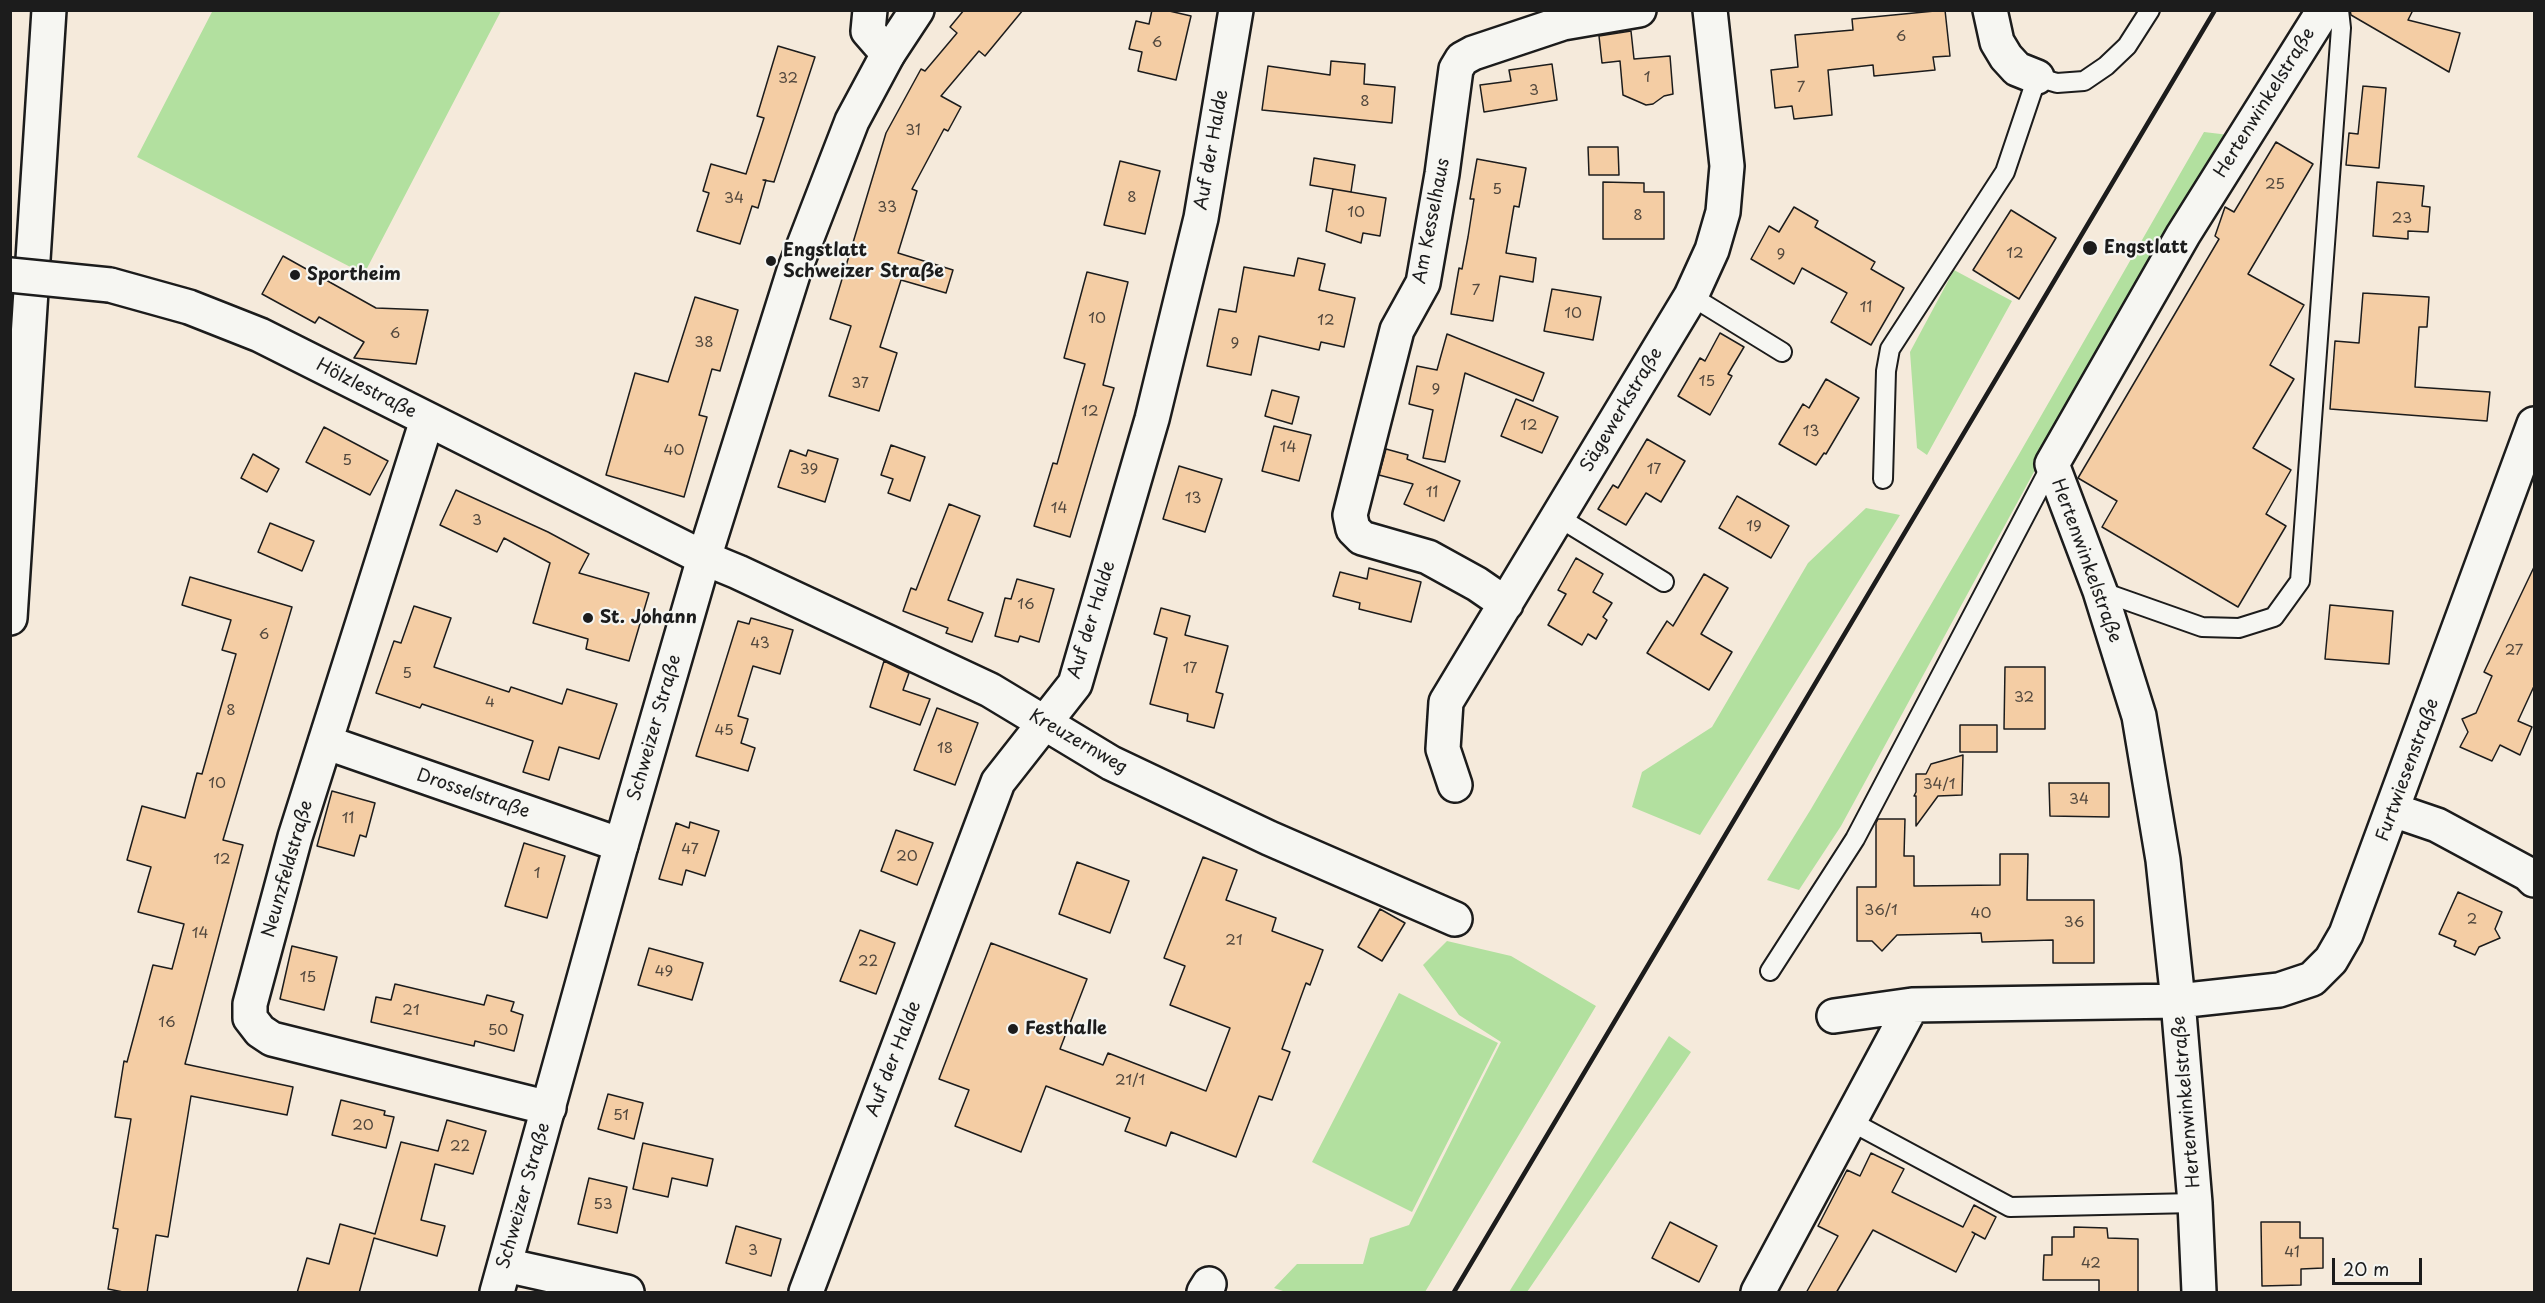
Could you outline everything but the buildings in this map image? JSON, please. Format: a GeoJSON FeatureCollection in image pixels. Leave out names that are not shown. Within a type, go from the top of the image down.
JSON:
{"type":"FeatureCollection","features":[{"type":"Feature","properties":{"kind":"main road"},"geometry":{"type":"LineString","coordinates":[[10,618],[49,10]]}},
{"type":"Feature","properties":{"kind":"main road"},"geometry":{"type":"LineString","coordinates":[[870,10],[868,31],[888,54]]}},
{"type":"Feature","properties":{"kind":"main road","name":"Schweizer Straße"},"geometry":{"type":"LineString","coordinates":[[501,1279],[621,845],[704,558],[794,271],[852,121],[888,54],[917,10]]}},
{"type":"Feature","properties":{"kind":"main road","name":"Auf der Halde"},"geometry":{"type":"LineString","coordinates":[[807,1293],[998,782],[1074,684],[1152,419],[1201,218],[1236,10]]}},
{"type":"Feature","properties":{"kind":"main road","name":"Am Kesselhaus"},"geometry":{"type":"LineString","coordinates":[[1506,604],[1477,584],[1428,556],[1362,538],[1353,529],[1350,515],[1397,330],[1423,283],[1442,174],[1456,69],[1462,59],[1473,53],[1563,23],[1639,10]]}},
{"type":"Feature","properties":{"kind":"main road","name":"Sägewerkstraße"},"geometry":{"type":"LineString","coordinates":[[1455,785],[1443,749],[1446,702],[1691,296],[1715,241],[1723,212],[1727,166],[1710,10]]}},
{"type":"Feature","properties":{"kind":"main road"},"geometry":{"type":"LineString","coordinates":[[1990,10],[1997,42],[2006,57],[2017,69],[2037,77]]}},
{"type":"Feature","properties":{"kind":"main road","name":"Hertenwinkelstraße"},"geometry":{"type":"LineString","coordinates":[[2199,1293],[2195,1203],[2178,1001],[2163,860],[2139,716],[2100,591],[2052,464],[2183,235],[2324,10]]}},
{"type":"Feature","properties":{"kind":"main road","name":"Hölzlestraße"},"geometry":{"type":"LineString","coordinates":[[10,274],[110,285],[189,307],[260,335],[704,558]]}},
{"type":"Feature","properties":{"kind":"main road","name":"Neunzfeldstraße"},"geometry":{"type":"LineString","coordinates":[[427,420],[292,848],[250,1004],[250,1018],[260,1031],[272,1039],[549,1108]]}},
{"type":"Feature","properties":{"kind":"main road","name":"Furtwiesenstraße"},"geometry":{"type":"LineString","coordinates":[[2178,1001],[2278,990],[2312,979],[2331,960],[2346,934],[2535,424]]}},
{"type":"Feature","properties":{"kind":"main road","name":"Kreuzernweg"},"geometry":{"type":"LineString","coordinates":[[704,558],[748,576],[990,690],[1111,763],[1455,920]]}},
{"type":"Feature","properties":{"kind":"main road","name":"Drosselstraße"},"geometry":{"type":"LineString","coordinates":[[325,742],[621,845]]}},
{"type":"Feature","properties":{"kind":"main road"},"geometry":{"type":"LineString","coordinates":[[2393,810],[2437,825],[2528,874],[2535,880]]}},
{"type":"Feature","properties":{"kind":"main road","name":"Hertenwinkelstraße"},"geometry":{"type":"LineString","coordinates":[[1834,1016],[1912,1005],[2178,1001]]}},
{"type":"Feature","properties":{"kind":"main road"},"geometry":{"type":"LineString","coordinates":[[1758,1293],[1912,1005]]}},
{"type":"Feature","properties":{"kind":"main road"},"geometry":{"type":"LineString","coordinates":[[501,1279],[627,1293]]}},
{"type":"Feature","properties":{"kind":"lane"},"geometry":{"type":"LineString","coordinates":[[1883,479],[1886,371],[1890,349],[2005,172],[2037,77],[2057,83],[2084,81],[2106,66],[2127,46],[2150,10]]}},
{"type":"Feature","properties":{"kind":"lane"},"geometry":{"type":"LineString","coordinates":[[2100,591],[2202,627],[2239,628],[2274,617],[2300,581],[2341,28],[2339,10]]}},
{"type":"Feature","properties":{"kind":"lane"},"geometry":{"type":"LineString","coordinates":[[1691,296],[1782,352]]}},
{"type":"Feature","properties":{"kind":"lane"},"geometry":{"type":"LineString","coordinates":[[1770,971],[1855,839],[2052,464]]}},
{"type":"Feature","properties":{"kind":"lane"},"geometry":{"type":"LineString","coordinates":[[1558,517],[1664,582]]}},
{"type":"Feature","properties":{"kind":"lane","name":"Hertenwinkelstraße"},"geometry":{"type":"LineString","coordinates":[[1850,1121],[2010,1206],[2195,1203]]}},
{"type":"Feature","properties":{"kind":"green space"},"geometry":{"type":"Polygon","coordinates":[[[213,10],[501,11],[364,274],[137,157],[213,10]]]}},
{"type":"Feature","properties":{"kind":"green space"},"geometry":{"type":"Polygon","coordinates":[[[2204,132],[2229,135],[2041,459],[1841,826],[1799,890],[1767,880],[2018,456],[2204,132]]]}},
{"type":"Feature","properties":{"kind":"green space"},"geometry":{"type":"Polygon","coordinates":[[[1954,270],[2012,301],[1927,455],[1917,448],[1910,352],[1954,270]]]}},
{"type":"Feature","properties":{"kind":"green space"},"geometry":{"type":"Polygon","coordinates":[[[1866,508],[1900,515],[1700,835],[1632,807],[1642,772],[1712,727],[1808,563],[1866,508]]]}},
{"type":"Feature","properties":{"kind":"green space"},"geometry":{"type":"Polygon","coordinates":[[[1447,941],[1511,956],[1596,1006],[1425,1292],[1286,1292],[1274,1288],[1297,1264],[1363,1264],[1370,1238],[1409,1225],[1501,1042],[1459,1015],[1423,965],[1447,941]]]}},
{"type":"Feature","properties":{"kind":"green space"},"geometry":{"type":"Polygon","coordinates":[[[1399,993],[1498,1043],[1412,1212],[1312,1162],[1399,993]]]}},
{"type":"Feature","properties":{"kind":"green space"},"geometry":{"type":"Polygon","coordinates":[[[1669,1036],[1691,1052],[1527,1292],[1509,1292],[1669,1036]]]}},
{"type":"Feature","properties":{"kind":"railway"},"geometry":{"type":"LineString","coordinates":[[1454,1292],[2215,10]]}},
{"type":"Feature","properties":{"kind":"place","name":"Engstlatt"},"geometry":{"type":"Point","coordinates":[2090,248]}},
{"type":"Feature","properties":{"kind":"place","name":"Engstlatt Schweizer Straße"},"geometry":{"type":"Point","coordinates":[771,261]}},
{"type":"Feature","properties":{"kind":"place","name":"Sportheim"},"geometry":{"type":"Point","coordinates":[295,275]}},
{"type":"Feature","properties":{"kind":"place","name":"St. Johann"},"geometry":{"type":"Point","coordinates":[588,618]}},
{"type":"Feature","properties":{"kind":"place","name":"Festhalle"},"geometry":{"type":"Point","coordinates":[1013,1029]}}]}
